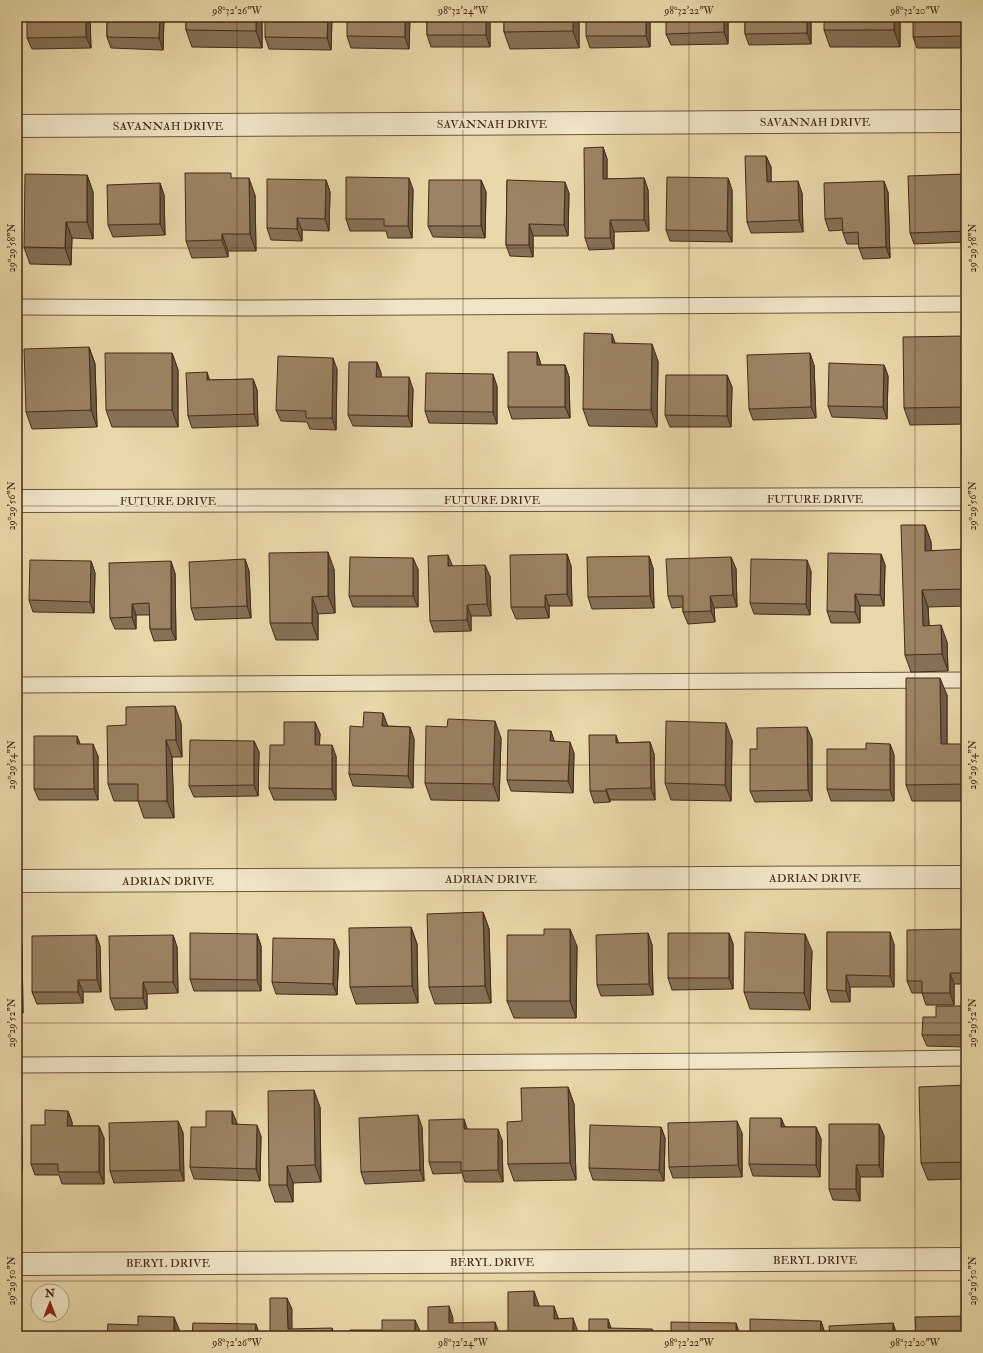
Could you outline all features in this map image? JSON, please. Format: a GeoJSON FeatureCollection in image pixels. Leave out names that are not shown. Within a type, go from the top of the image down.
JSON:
{"type":"FeatureCollection","features":[{"type":"Feature","properties":{"kind":"street","name":"SAVANNAH DRIVE"},"geometry":{"type":"LineString","coordinates":[[17,126],[966,121]]}},
{"type":"Feature","properties":{"kind":"street","name":"FUTURE DRIVE"},"geometry":{"type":"LineString","coordinates":[[17,501],[966,498]]}},
{"type":"Feature","properties":{"kind":"street","name":"ADRIAN DRIVE"},"geometry":{"type":"LineString","coordinates":[[17,881],[966,877]]}},
{"type":"Feature","properties":{"kind":"street","name":"BERYL DRIVE"},"geometry":{"type":"LineString","coordinates":[[17,1264],[966,1259]]}},
{"type":"Feature","properties":{"kind":"lane"},"geometry":{"type":"LineString","coordinates":[[17,307],[249,308],[966,304]]}},
{"type":"Feature","properties":{"kind":"lane"},"geometry":{"type":"LineString","coordinates":[[17,685],[966,680]]}},
{"type":"Feature","properties":{"kind":"lane"},"geometry":{"type":"LineString","coordinates":[[17,1065],[741,1061],[966,1058]]}},
{"type":"Feature","properties":{"kind":"building"},"geometry":{"type":"Polygon","coordinates":[[[27,17],[86,17],[86,37],[27,38],[27,17]]]}},
{"type":"Feature","properties":{"kind":"building"},"geometry":{"type":"Polygon","coordinates":[[[107,17],[160,17],[159,38],[107,37],[107,17]]]}},
{"type":"Feature","properties":{"kind":"building"},"geometry":{"type":"Polygon","coordinates":[[[186,17],[256,17],[256,31],[186,30],[186,17]]]}},
{"type":"Feature","properties":{"kind":"building"},"geometry":{"type":"Polygon","coordinates":[[[265,17],[328,17],[327,38],[265,37],[265,17]]]}},
{"type":"Feature","properties":{"kind":"building"},"geometry":{"type":"Polygon","coordinates":[[[347,17],[405,17],[405,37],[347,36],[347,17]]]}},
{"type":"Feature","properties":{"kind":"building"},"geometry":{"type":"Polygon","coordinates":[[[427,17],[486,17],[486,35],[427,35],[427,17]]]}},
{"type":"Feature","properties":{"kind":"building"},"geometry":{"type":"Polygon","coordinates":[[[504,17],[573,17],[573,31],[504,32],[504,17]]]}},
{"type":"Feature","properties":{"kind":"building"},"geometry":{"type":"Polygon","coordinates":[[[586,17],[646,17],[646,36],[586,36],[586,17]]]}},
{"type":"Feature","properties":{"kind":"building"},"geometry":{"type":"Polygon","coordinates":[[[666,17],[724,17],[724,32],[666,34],[666,17]]]}},
{"type":"Feature","properties":{"kind":"building"},"geometry":{"type":"Polygon","coordinates":[[[745,17],[807,17],[807,33],[745,34],[745,17]]]}},
{"type":"Feature","properties":{"kind":"building"},"geometry":{"type":"Polygon","coordinates":[[[824,17],[894,17],[894,30],[824,30],[824,17]]]}},
{"type":"Feature","properties":{"kind":"building"},"geometry":{"type":"Polygon","coordinates":[[[913,17],[964,17],[964,36],[913,37],[913,17]]]}},
{"type":"Feature","properties":{"kind":"building"},"geometry":{"type":"Polygon","coordinates":[[[603,147],[603,179],[644,178],[644,220],[610,220],[610,238],[585,238],[584,148],[603,147]]]}},
{"type":"Feature","properties":{"kind":"building"},"geometry":{"type":"Polygon","coordinates":[[[745,156],[766,156],[767,182],[798,181],[799,220],[747,222],[745,156]]]}},
{"type":"Feature","properties":{"kind":"building"},"geometry":{"type":"Polygon","coordinates":[[[185,173],[231,173],[231,178],[249,178],[250,234],[222,234],[222,240],[186,241],[185,173]]]}},
{"type":"Feature","properties":{"kind":"building"},"geometry":{"type":"Polygon","coordinates":[[[25,174],[87,175],[87,222],[66,222],[65,248],[24,247],[25,174]]]}},
{"type":"Feature","properties":{"kind":"building"},"geometry":{"type":"Polygon","coordinates":[[[964,174],[966,231],[910,233],[908,176],[964,174]]]}},
{"type":"Feature","properties":{"kind":"building"},"geometry":{"type":"Polygon","coordinates":[[[346,177],[409,178],[408,226],[384,226],[384,219],[346,219],[346,177]]]}},
{"type":"Feature","properties":{"kind":"building"},"geometry":{"type":"Polygon","coordinates":[[[667,177],[728,178],[727,231],[666,230],[667,177]]]}},
{"type":"Feature","properties":{"kind":"building"},"geometry":{"type":"Polygon","coordinates":[[[267,179],[326,180],[325,219],[297,218],[297,229],[267,228],[267,179]]]}},
{"type":"Feature","properties":{"kind":"building"},"geometry":{"type":"Polygon","coordinates":[[[429,180],[481,180],[481,226],[428,226],[429,180]]]}},
{"type":"Feature","properties":{"kind":"building"},"geometry":{"type":"Polygon","coordinates":[[[507,180],[565,182],[564,225],[529,224],[529,245],[506,245],[507,180]]]}},
{"type":"Feature","properties":{"kind":"building"},"geometry":{"type":"Polygon","coordinates":[[[884,181],[886,247],[859,248],[858,232],[843,233],[842,218],[825,219],[824,183],[884,181]]]}},
{"type":"Feature","properties":{"kind":"building"},"geometry":{"type":"Polygon","coordinates":[[[160,183],[160,224],[108,225],[107,185],[160,183]]]}},
{"type":"Feature","properties":{"kind":"building"},"geometry":{"type":"Polygon","coordinates":[[[584,333],[612,334],[612,343],[652,344],[651,410],[583,409],[584,333]]]}},
{"type":"Feature","properties":{"kind":"building"},"geometry":{"type":"Polygon","coordinates":[[[966,336],[966,407],[904,408],[903,337],[966,336]]]}},
{"type":"Feature","properties":{"kind":"building"},"geometry":{"type":"Polygon","coordinates":[[[89,347],[91,410],[26,412],[24,349],[89,347]]]}},
{"type":"Feature","properties":{"kind":"building"},"geometry":{"type":"Polygon","coordinates":[[[508,352],[537,352],[537,365],[565,365],[565,407],[508,407],[508,352]]]}},
{"type":"Feature","properties":{"kind":"building"},"geometry":{"type":"Polygon","coordinates":[[[105,353],[172,353],[172,410],[106,410],[105,353]]]}},
{"type":"Feature","properties":{"kind":"building"},"geometry":{"type":"Polygon","coordinates":[[[810,353],[811,407],[749,409],[747,355],[810,353]]]}},
{"type":"Feature","properties":{"kind":"building"},"geometry":{"type":"Polygon","coordinates":[[[278,356],[333,358],[332,418],[306,418],[306,411],[276,410],[278,356]]]}},
{"type":"Feature","properties":{"kind":"building"},"geometry":{"type":"Polygon","coordinates":[[[349,362],[377,362],[376,377],[409,377],[408,416],[348,415],[349,362]]]}},
{"type":"Feature","properties":{"kind":"building"},"geometry":{"type":"Polygon","coordinates":[[[829,363],[884,365],[883,407],[828,406],[829,363]]]}},
{"type":"Feature","properties":{"kind":"building"},"geometry":{"type":"Polygon","coordinates":[[[207,372],[207,380],[253,379],[254,414],[188,416],[186,373],[207,372]]]}},
{"type":"Feature","properties":{"kind":"building"},"geometry":{"type":"Polygon","coordinates":[[[426,373],[493,374],[493,412],[425,411],[426,373]]]}},
{"type":"Feature","properties":{"kind":"building"},"geometry":{"type":"Polygon","coordinates":[[[666,375],[727,375],[727,416],[665,415],[666,375]]]}},
{"type":"Feature","properties":{"kind":"building"},"geometry":{"type":"Polygon","coordinates":[[[901,525],[925,525],[925,551],[964,549],[965,589],[922,590],[923,626],[941,625],[942,654],[905,655],[901,525]]]}},
{"type":"Feature","properties":{"kind":"building"},"geometry":{"type":"Polygon","coordinates":[[[328,552],[328,596],[312,597],[312,623],[270,623],[269,553],[328,552]]]}},
{"type":"Feature","properties":{"kind":"building"},"geometry":{"type":"Polygon","coordinates":[[[828,553],[881,554],[880,595],[855,594],[855,612],[827,611],[828,553]]]}},
{"type":"Feature","properties":{"kind":"building"},"geometry":{"type":"Polygon","coordinates":[[[567,554],[567,594],[545,595],[545,607],[511,607],[510,555],[567,554]]]}},
{"type":"Feature","properties":{"kind":"building"},"geometry":{"type":"Polygon","coordinates":[[[448,555],[448,566],[485,565],[487,604],[467,605],[467,620],[430,621],[428,556],[448,555]]]}},
{"type":"Feature","properties":{"kind":"building"},"geometry":{"type":"Polygon","coordinates":[[[649,556],[650,596],[588,597],[587,557],[649,556]]]}},
{"type":"Feature","properties":{"kind":"building"},"geometry":{"type":"Polygon","coordinates":[[[350,557],[413,558],[413,596],[349,596],[350,557]]]}},
{"type":"Feature","properties":{"kind":"building"},"geometry":{"type":"Polygon","coordinates":[[[731,557],[733,595],[710,596],[711,611],[683,612],[683,596],[668,596],[666,559],[731,557]]]}},
{"type":"Feature","properties":{"kind":"building"},"geometry":{"type":"Polygon","coordinates":[[[245,559],[247,606],[191,608],[189,562],[245,559]]]}},
{"type":"Feature","properties":{"kind":"building"},"geometry":{"type":"Polygon","coordinates":[[[751,559],[807,560],[806,604],[750,603],[751,559]]]}},
{"type":"Feature","properties":{"kind":"building"},"geometry":{"type":"Polygon","coordinates":[[[30,560],[91,561],[90,602],[29,600],[30,560]]]}},
{"type":"Feature","properties":{"kind":"building"},"geometry":{"type":"Polygon","coordinates":[[[171,561],[171,629],[150,629],[149,603],[132,604],[132,617],[110,618],[109,563],[171,561]]]}},
{"type":"Feature","properties":{"kind":"building"},"geometry":{"type":"Polygon","coordinates":[[[906,678],[940,678],[941,744],[965,744],[965,784],[906,785],[906,678]]]}},
{"type":"Feature","properties":{"kind":"building"},"geometry":{"type":"Polygon","coordinates":[[[175,706],[176,740],[166,740],[167,801],[138,801],[138,784],[108,784],[107,726],[126,725],[126,707],[175,706]]]}},
{"type":"Feature","properties":{"kind":"building"},"geometry":{"type":"Polygon","coordinates":[[[364,712],[383,713],[382,726],[410,727],[408,776],[349,774],[350,726],[363,727],[364,712]]]}},
{"type":"Feature","properties":{"kind":"building"},"geometry":{"type":"Polygon","coordinates":[[[448,719],[495,721],[493,784],[425,783],[426,726],[447,727],[448,719]]]}},
{"type":"Feature","properties":{"kind":"building"},"geometry":{"type":"Polygon","coordinates":[[[666,721],[726,723],[725,785],[665,783],[666,721]]]}},
{"type":"Feature","properties":{"kind":"building"},"geometry":{"type":"Polygon","coordinates":[[[284,722],[315,722],[315,745],[332,745],[332,789],[269,788],[270,745],[284,745],[284,722]]]}},
{"type":"Feature","properties":{"kind":"building"},"geometry":{"type":"Polygon","coordinates":[[[807,727],[808,790],[750,791],[750,749],[757,749],[757,728],[807,727]]]}},
{"type":"Feature","properties":{"kind":"building"},"geometry":{"type":"Polygon","coordinates":[[[508,730],[551,731],[550,741],[570,742],[568,781],[507,780],[508,730]]]}},
{"type":"Feature","properties":{"kind":"building"},"geometry":{"type":"Polygon","coordinates":[[[589,735],[616,735],[616,743],[650,742],[651,788],[606,789],[606,791],[590,791],[589,735]]]}},
{"type":"Feature","properties":{"kind":"building"},"geometry":{"type":"Polygon","coordinates":[[[34,736],[77,736],[77,744],[93,744],[94,789],[34,789],[34,736]]]}},
{"type":"Feature","properties":{"kind":"building"},"geometry":{"type":"Polygon","coordinates":[[[190,740],[254,741],[254,785],[189,786],[190,740]]]}},
{"type":"Feature","properties":{"kind":"building"},"geometry":{"type":"Polygon","coordinates":[[[866,743],[890,744],[890,790],[827,789],[827,749],[866,749],[866,743]]]}},
{"type":"Feature","properties":{"kind":"building"},"geometry":{"type":"Polygon","coordinates":[[[483,912],[485,986],[429,987],[427,914],[483,912]]]}},
{"type":"Feature","properties":{"kind":"building"},"geometry":{"type":"Polygon","coordinates":[[[411,927],[412,986],[350,987],[349,928],[411,927]]]}},
{"type":"Feature","properties":{"kind":"building"},"geometry":{"type":"Polygon","coordinates":[[[544,929],[570,929],[570,1001],[507,1001],[507,935],[544,935],[544,929]]]}},
{"type":"Feature","properties":{"kind":"building"},"geometry":{"type":"Polygon","coordinates":[[[966,929],[966,973],[950,973],[950,993],[922,993],[922,981],[907,981],[907,930],[966,929]]]}},
{"type":"Feature","properties":{"kind":"building"},"geometry":{"type":"Polygon","coordinates":[[[745,932],[805,934],[804,993],[744,992],[745,932]]]}},
{"type":"Feature","properties":{"kind":"building"},"geometry":{"type":"Polygon","coordinates":[[[827,932],[890,932],[890,976],[846,975],[846,991],[827,990],[827,932]]]}},
{"type":"Feature","properties":{"kind":"building"},"geometry":{"type":"Polygon","coordinates":[[[190,933],[257,934],[257,980],[190,979],[190,933]]]}},
{"type":"Feature","properties":{"kind":"building"},"geometry":{"type":"Polygon","coordinates":[[[648,933],[649,984],[597,985],[596,935],[648,933]]]}},
{"type":"Feature","properties":{"kind":"building"},"geometry":{"type":"Polygon","coordinates":[[[668,933],[729,933],[729,978],[668,978],[668,933]]]}},
{"type":"Feature","properties":{"kind":"building"},"geometry":{"type":"Polygon","coordinates":[[[96,935],[97,980],[78,980],[78,992],[32,992],[32,936],[96,935]]]}},
{"type":"Feature","properties":{"kind":"building"},"geometry":{"type":"Polygon","coordinates":[[[173,935],[173,982],[143,982],[143,998],[110,998],[109,936],[173,935]]]}},
{"type":"Feature","properties":{"kind":"building"},"geometry":{"type":"Polygon","coordinates":[[[273,938],[334,939],[333,984],[272,982],[273,938]]]}},
{"type":"Feature","properties":{"kind":"building"},"geometry":{"type":"Polygon","coordinates":[[[936,1006],[966,1006],[966,1035],[922,1035],[923,1017],[936,1017],[936,1006]]]}},
{"type":"Feature","properties":{"kind":"building"},"geometry":{"type":"Polygon","coordinates":[[[966,1085],[966,1162],[921,1163],[919,1087],[966,1085]]]}},
{"type":"Feature","properties":{"kind":"building"},"geometry":{"type":"Polygon","coordinates":[[[568,1087],[570,1163],[508,1164],[507,1122],[522,1121],[521,1088],[568,1087]]]}},
{"type":"Feature","properties":{"kind":"building"},"geometry":{"type":"Polygon","coordinates":[[[314,1090],[315,1165],[287,1166],[287,1185],[269,1185],[268,1091],[314,1090]]]}},
{"type":"Feature","properties":{"kind":"building"},"geometry":{"type":"Polygon","coordinates":[[[45,1110],[68,1111],[67,1126],[99,1126],[99,1172],[58,1172],[58,1164],[31,1164],[31,1125],[45,1125],[45,1110]]]}},
{"type":"Feature","properties":{"kind":"building"},"geometry":{"type":"Polygon","coordinates":[[[206,1111],[232,1111],[232,1124],[257,1125],[256,1169],[190,1167],[191,1127],[206,1127],[206,1111]]]}},
{"type":"Feature","properties":{"kind":"building"},"geometry":{"type":"Polygon","coordinates":[[[418,1115],[420,1170],[361,1172],[359,1118],[418,1115]]]}},
{"type":"Feature","properties":{"kind":"building"},"geometry":{"type":"Polygon","coordinates":[[[750,1118],[781,1118],[781,1127],[816,1127],[816,1165],[749,1164],[750,1118]]]}},
{"type":"Feature","properties":{"kind":"building"},"geometry":{"type":"Polygon","coordinates":[[[464,1119],[464,1129],[498,1129],[498,1170],[461,1171],[461,1162],[429,1162],[429,1120],[464,1119]]]}},
{"type":"Feature","properties":{"kind":"building"},"geometry":{"type":"Polygon","coordinates":[[[178,1121],[180,1170],[110,1171],[109,1123],[178,1121]]]}},
{"type":"Feature","properties":{"kind":"building"},"geometry":{"type":"Polygon","coordinates":[[[737,1121],[738,1165],[669,1167],[668,1123],[737,1121]]]}},
{"type":"Feature","properties":{"kind":"building"},"geometry":{"type":"Polygon","coordinates":[[[829,1124],[879,1124],[879,1165],[856,1165],[856,1189],[829,1189],[829,1124]]]}},
{"type":"Feature","properties":{"kind":"building"},"geometry":{"type":"Polygon","coordinates":[[[18,1125],[18,1161],[17,1161],[18,1125]]]}},
{"type":"Feature","properties":{"kind":"building"},"geometry":{"type":"Polygon","coordinates":[[[590,1125],[661,1127],[659,1170],[589,1168],[590,1125]]]}},
{"type":"Feature","properties":{"kind":"building"},"geometry":{"type":"Polygon","coordinates":[[[534,1291],[534,1306],[554,1306],[554,1319],[573,1318],[573,1336],[508,1336],[508,1292],[534,1291]]]}},
{"type":"Feature","properties":{"kind":"building"},"geometry":{"type":"Polygon","coordinates":[[[270,1298],[287,1298],[288,1329],[332,1328],[332,1336],[270,1336],[270,1298]]]}},
{"type":"Feature","properties":{"kind":"building"},"geometry":{"type":"Polygon","coordinates":[[[449,1306],[449,1323],[495,1322],[495,1336],[428,1336],[428,1307],[449,1306]]]}},
{"type":"Feature","properties":{"kind":"building"},"geometry":{"type":"Polygon","coordinates":[[[138,1316],[174,1317],[174,1336],[107,1336],[108,1324],[138,1325],[138,1316]]]}},
{"type":"Feature","properties":{"kind":"building"},"geometry":{"type":"Polygon","coordinates":[[[966,1316],[966,1336],[916,1336],[915,1317],[966,1316]]]}},
{"type":"Feature","properties":{"kind":"building"},"geometry":{"type":"Polygon","coordinates":[[[589,1319],[608,1319],[608,1328],[652,1329],[652,1336],[589,1336],[589,1319]]]}},
{"type":"Feature","properties":{"kind":"building"},"geometry":{"type":"Polygon","coordinates":[[[750,1319],[821,1321],[820,1336],[750,1336],[750,1319]]]}},
{"type":"Feature","properties":{"kind":"building"},"geometry":{"type":"Polygon","coordinates":[[[382,1320],[415,1320],[415,1336],[350,1336],[350,1330],[382,1330],[382,1320]]]}},
{"type":"Feature","properties":{"kind":"building"},"geometry":{"type":"Polygon","coordinates":[[[671,1322],[736,1323],[736,1336],[671,1336],[671,1322]]]}},
{"type":"Feature","properties":{"kind":"building"},"geometry":{"type":"Polygon","coordinates":[[[193,1323],[256,1324],[255,1336],[192,1336],[193,1323]]]}},
{"type":"Feature","properties":{"kind":"building"},"geometry":{"type":"Polygon","coordinates":[[[893,1323],[893,1336],[830,1336],[829,1326],[893,1323]]]}}]}
